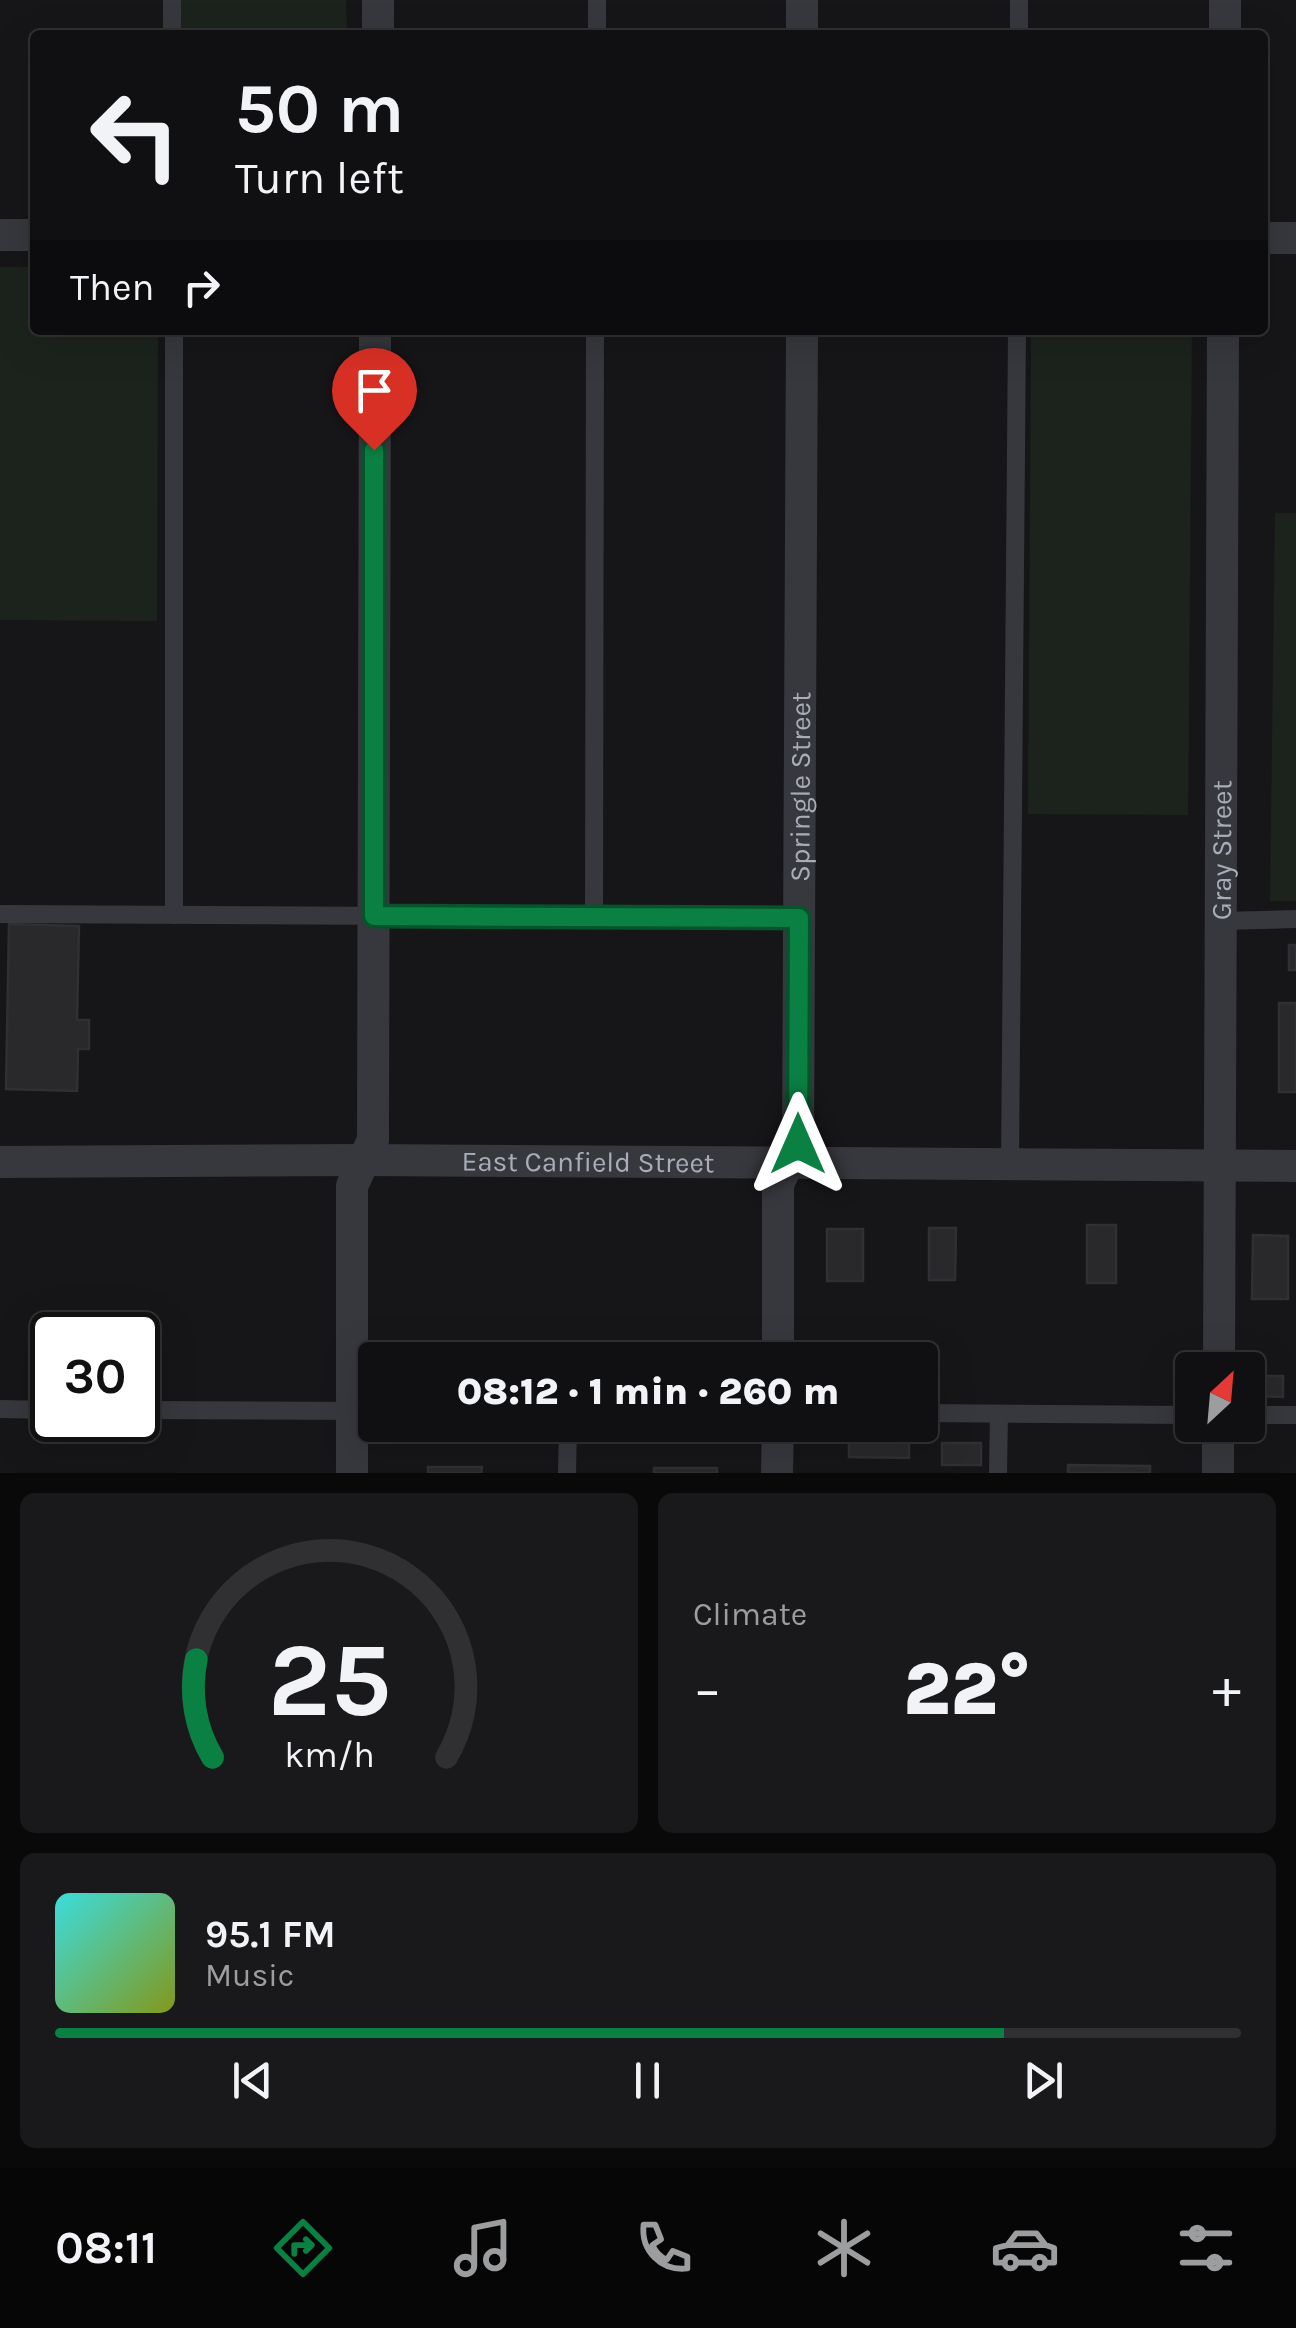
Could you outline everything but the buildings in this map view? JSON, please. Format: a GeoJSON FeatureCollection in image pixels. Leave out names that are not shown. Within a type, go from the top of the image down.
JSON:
{"type":"FeatureCollection","features":[{"type":"Feature","properties":{"kind":"street"},"geometry":{"type":"LineString","coordinates":[[378,0],[378,30]]}},
{"type":"Feature","properties":{"kind":"street"},"geometry":{"type":"LineString","coordinates":[[802,0],[802,30]]}},
{"type":"Feature","properties":{"kind":"street"},"geometry":{"type":"LineString","coordinates":[[1225,0],[1225,30]]}},
{"type":"Feature","properties":{"kind":"street"},"geometry":{"type":"LineString","coordinates":[[0,234],[30,235]]}},
{"type":"Feature","properties":{"kind":"street"},"geometry":{"type":"LineString","coordinates":[[1268,238],[1296,238]]}},
{"type":"Feature","properties":{"kind":"street"},"geometry":{"type":"LineString","coordinates":[[360,1342],[352,1186],[374,1140],[375,335]]}},
{"type":"Feature","properties":{"kind":"street","name":"Springle Street"},"geometry":{"type":"LineString","coordinates":[[778,1342],[778,1184],[798,1144],[802,335]]}},
{"type":"Feature","properties":{"kind":"street","name":"Gray Street"},"geometry":{"type":"LineString","coordinates":[[1219,1352],[1224,335]]}},
{"type":"Feature","properties":{"kind":"street","name":"East Canfield Street"},"geometry":{"type":"LineString","coordinates":[[0,1162],[364,1160],[1296,1166]]}},
{"type":"Feature","properties":{"kind":"street"},"geometry":{"type":"LineString","coordinates":[[352,1473],[358,1439]]}},
{"type":"Feature","properties":{"kind":"street"},"geometry":{"type":"LineString","coordinates":[[778,1442],[778,1473]]}},
{"type":"Feature","properties":{"kind":"street"},"geometry":{"type":"LineString","coordinates":[[1218,1442],[1218,1473]]}},
{"type":"Feature","properties":{"kind":"lane"},"geometry":{"type":"LineString","coordinates":[[172,0],[172,30]]}},
{"type":"Feature","properties":{"kind":"lane"},"geometry":{"type":"LineString","coordinates":[[596,30],[597,0]]}},
{"type":"Feature","properties":{"kind":"lane"},"geometry":{"type":"LineString","coordinates":[[1019,0],[1019,30]]}},
{"type":"Feature","properties":{"kind":"lane"},"geometry":{"type":"LineString","coordinates":[[174,335],[174,915]]}},
{"type":"Feature","properties":{"kind":"lane"},"geometry":{"type":"LineString","coordinates":[[594,917],[595,335]]}},
{"type":"Feature","properties":{"kind":"lane"},"geometry":{"type":"LineString","coordinates":[[1010,1165],[1017,335]]}},
{"type":"Feature","properties":{"kind":"lane"},"geometry":{"type":"LineString","coordinates":[[0,914],[799,918]]}},
{"type":"Feature","properties":{"kind":"lane"},"geometry":{"type":"LineString","coordinates":[[1221,921],[1296,920]]}},
{"type":"Feature","properties":{"kind":"lane"},"geometry":{"type":"LineString","coordinates":[[0,1410],[30,1410]]}},
{"type":"Feature","properties":{"kind":"lane"},"geometry":{"type":"LineString","coordinates":[[160,1410],[358,1411]]}},
{"type":"Feature","properties":{"kind":"lane"},"geometry":{"type":"LineString","coordinates":[[938,1413],[1175,1415]]}},
{"type":"Feature","properties":{"kind":"lane"},"geometry":{"type":"LineString","coordinates":[[998,1473],[999,1414]]}},
{"type":"Feature","properties":{"kind":"lane"},"geometry":{"type":"LineString","coordinates":[[1265,1415],[1296,1415]]}},
{"type":"Feature","properties":{"kind":"lane"},"geometry":{"type":"LineString","coordinates":[[567,1473],[568,1442]]}},
{"type":"Feature","properties":{"kind":"shaded area"},"geometry":{"type":"Polygon","coordinates":[[[180,0],[346,0],[347,30],[180,30],[180,0]]]}},
{"type":"Feature","properties":{"kind":"shaded area"},"geometry":{"type":"Polygon","coordinates":[[[0,267],[30,267],[30,335],[158,335],[157,621],[0,620],[0,267]]]}},
{"type":"Feature","properties":{"kind":"shaded area"},"geometry":{"type":"Polygon","coordinates":[[[1031,335],[1192,335],[1188,815],[1028,814],[1031,335]]]}},
{"type":"Feature","properties":{"kind":"shaded area"},"geometry":{"type":"Polygon","coordinates":[[[1275,513],[1296,513],[1296,901],[1270,901],[1275,513]]]}},
{"type":"Feature","properties":{"kind":"route"},"geometry":{"type":"LineString","coordinates":[[374,450],[374,916],[799,918],[798,1144]]}}]}
